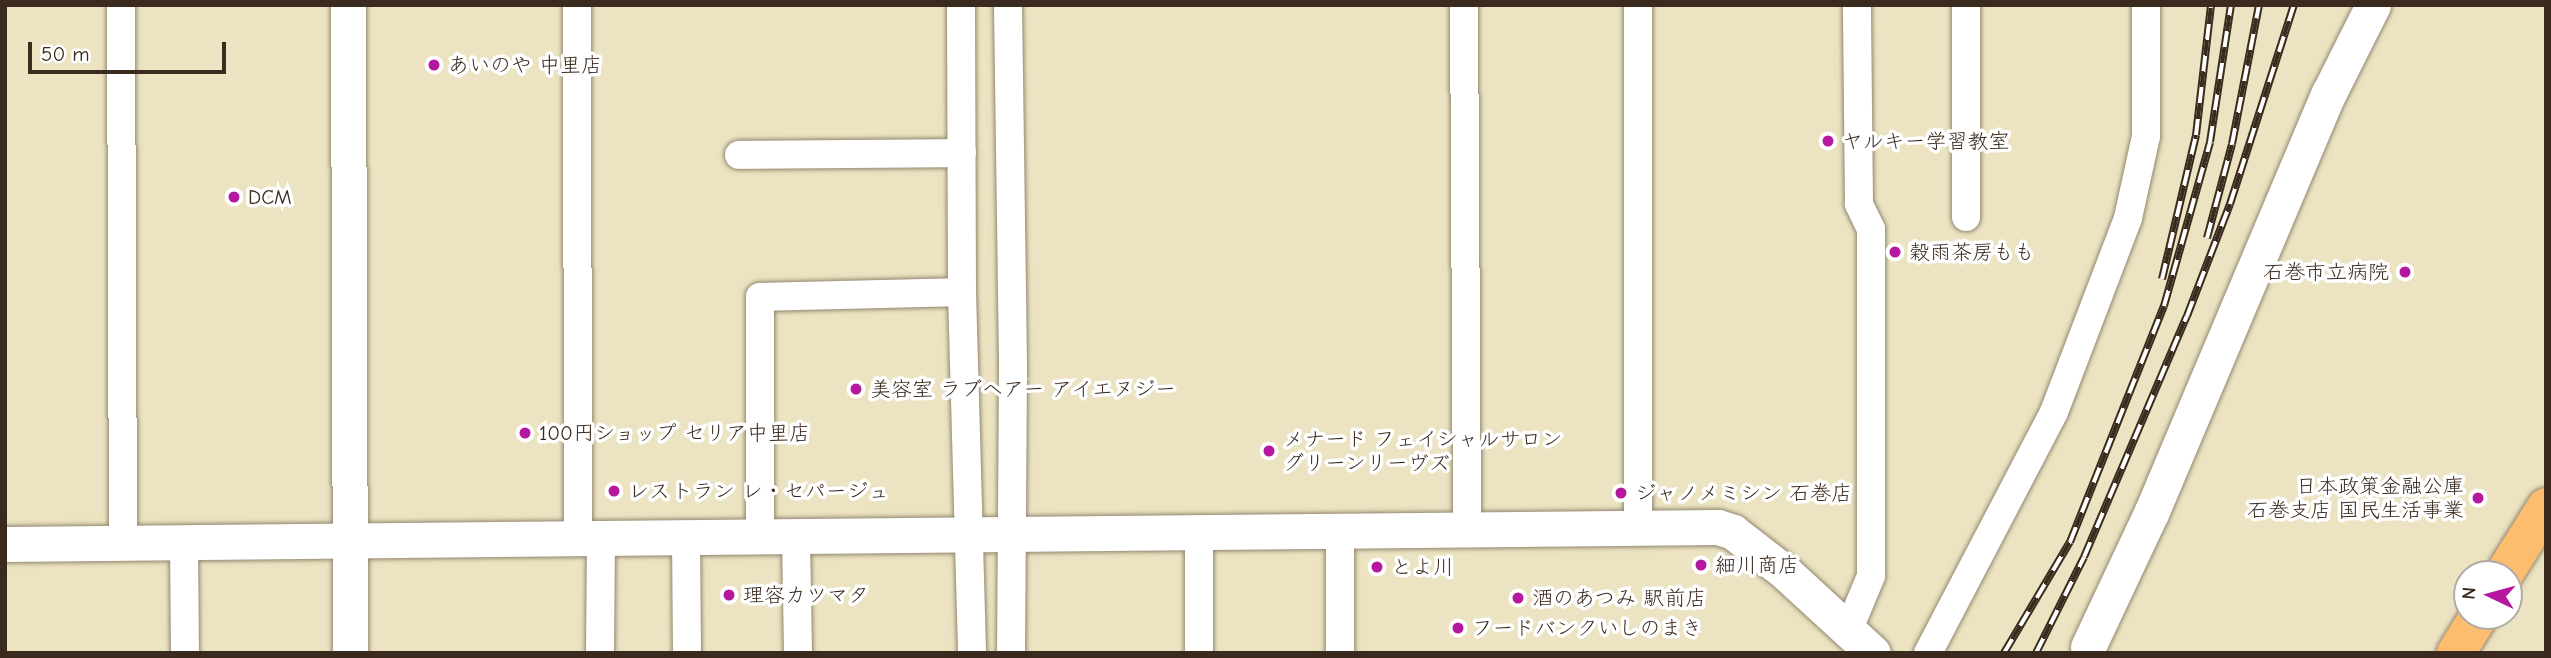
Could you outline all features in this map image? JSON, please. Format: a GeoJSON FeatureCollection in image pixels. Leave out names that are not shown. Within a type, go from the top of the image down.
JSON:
{"type":"FeatureCollection","features":[{"type":"Feature","properties":{"kind":"highway"},"geometry":{"type":"LineString","coordinates":[[2513,560],[2546,507]]}},
{"type":"Feature","properties":{"kind":"highway"},"geometry":{"type":"LineString","coordinates":[[2457,652],[2470,630]]}},
{"type":"Feature","properties":{"kind":"street"},"geometry":{"type":"LineString","coordinates":[[121,5],[123,543]]}},
{"type":"Feature","properties":{"kind":"street"},"geometry":{"type":"LineString","coordinates":[[348,5],[350,653]]}},
{"type":"Feature","properties":{"kind":"street"},"geometry":{"type":"LineString","coordinates":[[577,5],[589,539],[600,653]]}},
{"type":"Feature","properties":{"kind":"street"},"geometry":{"type":"LineString","coordinates":[[961,5],[962,292],[971,537],[972,653]]}},
{"type":"Feature","properties":{"kind":"street"},"geometry":{"type":"LineString","coordinates":[[1008,5],[1011,653]]}},
{"type":"Feature","properties":{"kind":"street"},"geometry":{"type":"LineString","coordinates":[[1464,5],[1467,531]]}},
{"type":"Feature","properties":{"kind":"street"},"geometry":{"type":"LineString","coordinates":[[1638,5],[1638,529]]}},
{"type":"Feature","properties":{"kind":"street"},"geometry":{"type":"LineString","coordinates":[[1857,5],[1859,204],[1871,229],[1871,576],[1860,642]]}},
{"type":"Feature","properties":{"kind":"street"},"geometry":{"type":"LineString","coordinates":[[1966,5],[1966,217]]}},
{"type":"Feature","properties":{"kind":"street"},"geometry":{"type":"LineString","coordinates":[[1928,653],[2054,412],[2128,218],[2146,136],[2146,5]]}},
{"type":"Feature","properties":{"kind":"street"},"geometry":{"type":"LineString","coordinates":[[2088,651],[2152,511],[2329,93],[2373,5]]}},
{"type":"Feature","properties":{"kind":"street"},"geometry":{"type":"LineString","coordinates":[[739,155],[962,153]]}},
{"type":"Feature","properties":{"kind":"street"},"geometry":{"type":"LineString","coordinates":[[760,539],[760,297],[962,292]]}},
{"type":"Feature","properties":{"kind":"street"},"geometry":{"type":"LineString","coordinates":[[5,544],[1011,537],[1718,527],[1733,532],[1786,573],[1860,642]]}},
{"type":"Feature","properties":{"kind":"street"},"geometry":{"type":"LineString","coordinates":[[1340,533],[1340,653]]}},
{"type":"Feature","properties":{"kind":"street"},"geometry":{"type":"LineString","coordinates":[[1199,534],[1199,653]]}},
{"type":"Feature","properties":{"kind":"street"},"geometry":{"type":"LineString","coordinates":[[686,538],[687,653]]}},
{"type":"Feature","properties":{"kind":"street"},"geometry":{"type":"LineString","coordinates":[[796,538],[798,653]]}},
{"type":"Feature","properties":{"kind":"street"},"geometry":{"type":"LineString","coordinates":[[184,542],[185,653]]}},
{"type":"Feature","properties":{"kind":"railway"},"geometry":{"type":"LineString","coordinates":[[2162,279],[2196,135],[2211,5]]}},
{"type":"Feature","properties":{"kind":"railway"},"geometry":{"type":"LineString","coordinates":[[2004,653],[2070,542],[2164,306],[2210,142],[2231,5]]}},
{"type":"Feature","properties":{"kind":"railway"},"geometry":{"type":"LineString","coordinates":[[2207,238],[2232,144],[2259,5]]}},
{"type":"Feature","properties":{"kind":"railway"},"geometry":{"type":"LineString","coordinates":[[2036,653],[2084,557],[2187,316],[2230,204],[2294,5]]}},
{"type":"Feature","properties":{"kind":"place","name":"あいのや 中里店"},"geometry":{"type":"Point","coordinates":[434,65]}},
{"type":"Feature","properties":{"kind":"place","name":"ヤルキー学習教室"},"geometry":{"type":"Point","coordinates":[1828,141]}},
{"type":"Feature","properties":{"kind":"place","name":"DCM"},"geometry":{"type":"Point","coordinates":[234,197]}},
{"type":"Feature","properties":{"kind":"place","name":"穀雨茶房もも"},"geometry":{"type":"Point","coordinates":[1895,252]}},
{"type":"Feature","properties":{"kind":"place","name":"石巻市立病院"},"geometry":{"type":"Point","coordinates":[2405,272]}},
{"type":"Feature","properties":{"kind":"place","name":"美容室 ラブヘアー アイエヌジー"},"geometry":{"type":"Point","coordinates":[856,389]}},
{"type":"Feature","properties":{"kind":"place","name":"100円ショップ セリア中里店"},"geometry":{"type":"Point","coordinates":[525,433]}},
{"type":"Feature","properties":{"kind":"place","name":"メナード フェイシャルサロン グリーンリーヴズ"},"geometry":{"type":"Point","coordinates":[1269,451]}},
{"type":"Feature","properties":{"kind":"place","name":"レストラン レ・セパージュ"},"geometry":{"type":"Point","coordinates":[614,491]}},
{"type":"Feature","properties":{"kind":"place","name":"ジャノメミシン 石巻店"},"geometry":{"type":"Point","coordinates":[1621,493]}},
{"type":"Feature","properties":{"kind":"place","name":"日本政策金融公庫 石巻支店 国民生活事業"},"geometry":{"type":"Point","coordinates":[2478,498]}},
{"type":"Feature","properties":{"kind":"place","name":"細川商店"},"geometry":{"type":"Point","coordinates":[1701,565]}},
{"type":"Feature","properties":{"kind":"place","name":"とよ川"},"geometry":{"type":"Point","coordinates":[1377,567]}},
{"type":"Feature","properties":{"kind":"place","name":"理容カツマタ"},"geometry":{"type":"Point","coordinates":[729,595]}},
{"type":"Feature","properties":{"kind":"place","name":"酒のあつみ 駅前店"},"geometry":{"type":"Point","coordinates":[1518,598]}},
{"type":"Feature","properties":{"kind":"place","name":"フードバンクいしのまき"},"geometry":{"type":"Point","coordinates":[1458,628]}}]}
